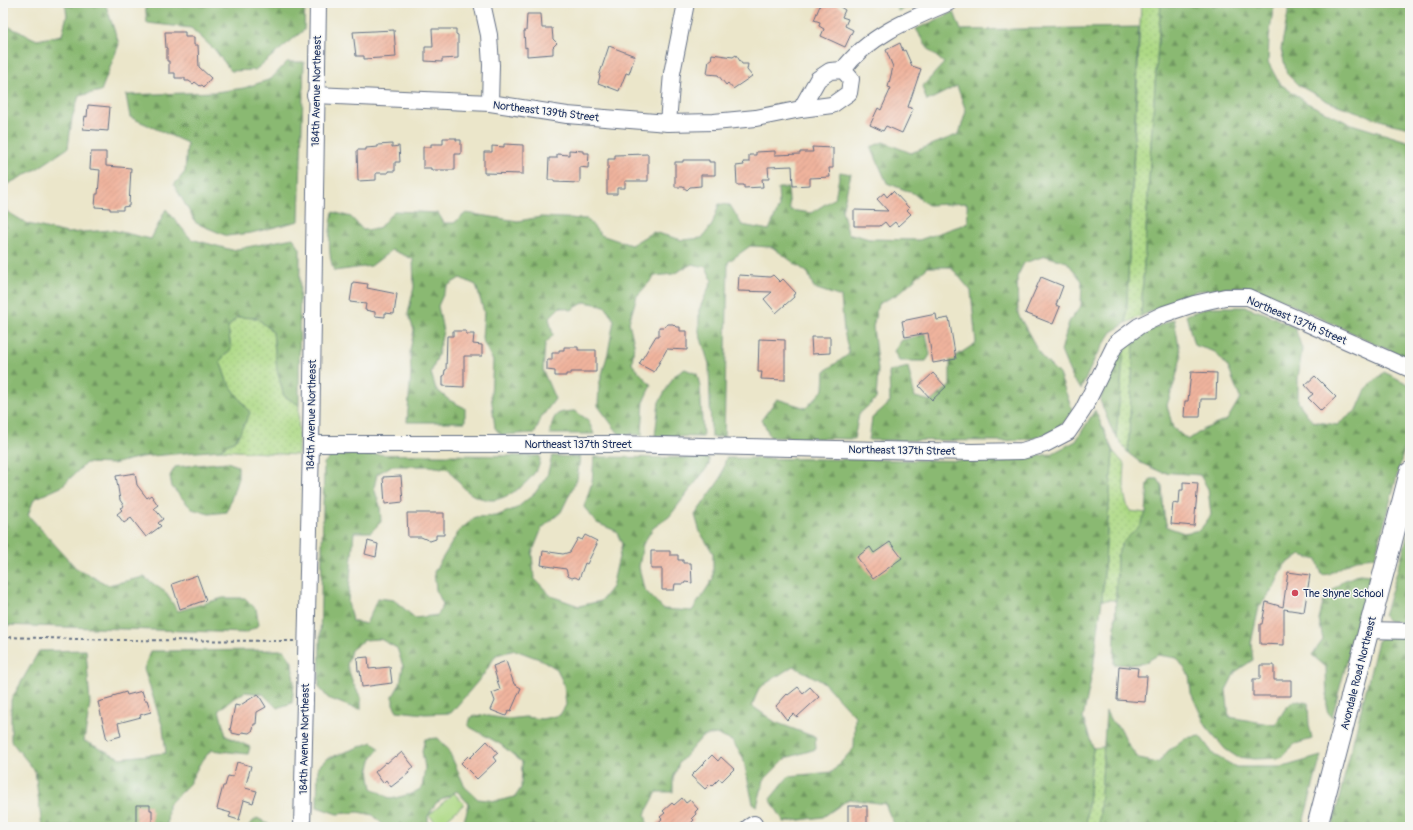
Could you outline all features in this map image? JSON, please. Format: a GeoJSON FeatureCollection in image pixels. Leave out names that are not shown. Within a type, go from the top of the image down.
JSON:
{"type":"FeatureCollection","features":[{"type":"Feature","properties":{"kind":"main road","name":"Avondale Road Northeast"},"geometry":{"type":"LineString","coordinates":[[1317,827],[1410,472]]}},
{"type":"Feature","properties":{"kind":"street","name":"184th Avenue Northeast"},"geometry":{"type":"LineString","coordinates":[[302,827],[311,444],[315,94],[318,3]]}},
{"type":"Feature","properties":{"kind":"street"},"geometry":{"type":"LineString","coordinates":[[482,3],[489,36],[491,65],[490,103]]}},
{"type":"Feature","properties":{"kind":"street"},"geometry":{"type":"LineString","coordinates":[[668,122],[672,73],[686,3]]}},
{"type":"Feature","properties":{"kind":"street"},"geometry":{"type":"LineString","coordinates":[[801,109],[818,79],[830,71],[843,70],[852,58],[867,45],[909,19],[948,3]]}},
{"type":"Feature","properties":{"kind":"street","name":"Northeast 139th Street"},"geometry":{"type":"LineString","coordinates":[[315,94],[490,103],[567,115],[668,122],[714,122],[756,118],[801,109],[832,105],[849,93],[852,79],[843,70]]}},
{"type":"Feature","properties":{"kind":"street","name":"Northeast 137th Street"},"geometry":{"type":"LineString","coordinates":[[311,444],[616,444],[972,452],[1022,451],[1045,444],[1068,432],[1083,410],[1116,343],[1139,326],[1164,314],[1194,304],[1225,297],[1248,297],[1410,370]]}},
{"type":"Feature","properties":{"kind":"street"},"geometry":{"type":"LineString","coordinates":[[1368,630],[1410,631]]}},
{"type":"Feature","properties":{"kind":"path"},"geometry":{"type":"LineString","coordinates":[[3,637],[118,640],[306,641]]}},
{"type":"Feature","properties":{"kind":"green space"},"geometry":{"type":"Polygon","coordinates":[[[65,3],[105,3],[119,44],[101,91],[79,96],[72,118],[68,148],[38,168],[6,185],[6,211],[28,224],[67,233],[112,230],[151,239],[166,209],[191,239],[232,250],[293,238],[300,249],[299,405],[284,396],[277,370],[273,332],[257,318],[237,317],[228,327],[231,349],[220,361],[227,381],[250,413],[237,438],[220,450],[141,457],[113,464],[86,463],[61,487],[34,499],[28,515],[76,568],[108,585],[144,577],[165,592],[178,611],[223,598],[245,598],[256,609],[259,625],[246,633],[3,625],[3,24],[37,40],[62,35],[67,15],[65,3]]]}},
{"type":"Feature","properties":{"kind":"green space"},"geometry":{"type":"Polygon","coordinates":[[[145,3],[305,3],[304,30],[255,70],[231,71],[215,50],[191,28],[147,23],[145,3]]]}},
{"type":"Feature","properties":{"kind":"green space"},"geometry":{"type":"Polygon","coordinates":[[[895,3],[919,3],[898,11],[895,3]]]}},
{"type":"Feature","properties":{"kind":"green space"},"geometry":{"type":"Polygon","coordinates":[[[1141,3],[1161,3],[1141,316],[1126,323],[1141,3]]]}},
{"type":"Feature","properties":{"kind":"green space"},"geometry":{"type":"Polygon","coordinates":[[[1161,3],[1274,3],[1269,38],[1268,62],[1279,83],[1307,103],[1348,123],[1410,142],[1410,360],[1280,299],[1245,286],[1196,291],[1141,316],[1161,3]]]}},
{"type":"Feature","properties":{"kind":"green space"},"geometry":{"type":"Polygon","coordinates":[[[1288,3],[1410,3],[1410,128],[1392,124],[1329,102],[1298,85],[1287,74],[1281,49],[1288,13],[1288,3]]]}},
{"type":"Feature","properties":{"kind":"green space"},"geometry":{"type":"Polygon","coordinates":[[[954,12],[961,30],[1139,27],[1126,323],[1112,332],[1095,358],[1081,389],[1073,380],[1061,351],[1069,322],[1081,306],[1082,281],[1067,262],[1045,256],[1024,263],[1017,277],[1018,314],[1041,356],[1059,374],[1073,412],[1059,429],[1035,438],[1006,441],[869,440],[872,418],[890,402],[889,372],[908,367],[915,397],[931,401],[950,386],[950,360],[976,343],[971,291],[951,267],[928,267],[898,294],[878,304],[873,327],[878,370],[876,399],[859,414],[854,439],[770,437],[762,419],[777,399],[806,408],[824,389],[825,371],[849,354],[844,331],[841,297],[814,288],[808,273],[772,247],[750,246],[728,262],[724,437],[711,437],[709,364],[699,332],[699,310],[712,280],[706,267],[692,264],[673,274],[655,276],[637,296],[629,322],[634,344],[632,364],[651,385],[644,400],[642,435],[619,434],[598,406],[599,385],[608,353],[614,320],[605,306],[585,302],[571,310],[560,307],[549,318],[553,335],[545,344],[543,371],[555,399],[541,418],[535,433],[501,435],[495,428],[491,395],[493,361],[482,339],[484,312],[476,285],[460,278],[447,286],[438,306],[443,331],[438,355],[431,373],[436,389],[449,400],[465,408],[465,422],[407,422],[411,373],[410,351],[414,330],[408,314],[414,287],[413,259],[392,250],[371,266],[334,271],[330,257],[329,242],[333,212],[351,217],[363,230],[378,229],[394,211],[438,213],[444,223],[454,223],[466,213],[518,221],[541,217],[587,219],[601,235],[631,245],[653,232],[682,240],[702,238],[712,225],[719,204],[730,205],[742,225],[769,230],[779,207],[778,188],[788,188],[790,210],[811,213],[835,198],[840,172],[851,174],[842,210],[848,233],[869,239],[919,240],[968,223],[967,203],[928,205],[913,193],[887,183],[871,147],[883,142],[911,153],[959,134],[966,111],[957,86],[927,101],[922,87],[944,63],[930,51],[916,29],[954,12]]]}},
{"type":"Feature","properties":{"kind":"green space"},"geometry":{"type":"Polygon","coordinates":[[[287,62],[304,62],[299,221],[251,233],[227,236],[196,223],[174,185],[185,172],[187,143],[130,117],[126,95],[216,92],[244,88],[271,79],[287,62]]]}},
{"type":"Feature","properties":{"kind":"green space"},"geometry":{"type":"Polygon","coordinates":[[[1210,307],[1246,307],[1267,314],[1295,328],[1302,349],[1298,378],[1298,402],[1312,421],[1337,425],[1357,410],[1366,389],[1384,372],[1410,385],[1410,428],[1375,557],[1356,559],[1329,574],[1322,575],[1317,560],[1301,555],[1285,564],[1273,589],[1259,607],[1251,643],[1253,660],[1235,672],[1226,690],[1229,717],[1275,725],[1285,709],[1294,700],[1308,703],[1309,725],[1312,739],[1295,744],[1280,758],[1254,759],[1237,757],[1225,749],[1206,726],[1191,693],[1189,675],[1177,658],[1158,655],[1144,663],[1128,665],[1114,664],[1117,556],[1123,542],[1141,524],[1146,513],[1148,484],[1151,479],[1158,479],[1162,486],[1164,515],[1167,527],[1184,533],[1200,530],[1211,515],[1208,489],[1200,475],[1161,472],[1141,463],[1128,453],[1134,341],[1143,333],[1174,319],[1181,357],[1167,405],[1173,428],[1188,440],[1204,429],[1227,420],[1240,398],[1228,367],[1215,352],[1194,345],[1186,315],[1210,307]]]}},
{"type":"Feature","properties":{"kind":"green space"},"geometry":{"type":"Polygon","coordinates":[[[237,317],[257,318],[273,332],[277,370],[284,396],[299,405],[298,455],[220,450],[237,438],[250,413],[227,381],[220,361],[231,349],[228,327],[237,317]]]}},
{"type":"Feature","properties":{"kind":"green space"},"geometry":{"type":"Polygon","coordinates":[[[926,334],[930,355],[926,361],[899,361],[894,351],[902,340],[926,334]]]}},
{"type":"Feature","properties":{"kind":"green space"},"geometry":{"type":"Polygon","coordinates":[[[1134,341],[1128,453],[1116,436],[1124,350],[1134,341]]]}},
{"type":"Feature","properties":{"kind":"green space"},"geometry":{"type":"Polygon","coordinates":[[[1124,350],[1116,436],[1111,428],[1100,400],[1117,357],[1124,350]]]}},
{"type":"Feature","properties":{"kind":"green space"},"geometry":{"type":"Polygon","coordinates":[[[685,369],[697,374],[700,386],[703,437],[655,436],[659,402],[674,376],[685,369]]]}},
{"type":"Feature","properties":{"kind":"green space"},"geometry":{"type":"Polygon","coordinates":[[[1095,410],[1113,451],[1102,600],[1093,669],[1083,718],[1093,748],[1086,827],[895,827],[885,804],[849,799],[823,817],[784,822],[770,799],[789,776],[832,772],[854,748],[855,716],[823,682],[793,666],[759,688],[752,706],[775,722],[815,737],[816,749],[786,758],[764,780],[757,806],[753,804],[743,757],[732,741],[716,734],[702,737],[679,763],[673,779],[673,792],[657,792],[645,814],[648,827],[460,827],[463,824],[469,804],[457,791],[436,803],[428,816],[428,827],[385,827],[373,815],[358,812],[337,814],[317,807],[318,767],[326,759],[373,742],[379,749],[370,763],[369,772],[372,788],[391,799],[411,794],[422,788],[425,768],[422,751],[425,739],[438,738],[448,749],[465,787],[478,799],[497,801],[515,797],[521,788],[522,762],[500,744],[468,726],[471,717],[481,715],[508,719],[525,717],[542,719],[560,715],[566,705],[564,685],[557,669],[542,660],[515,650],[496,655],[484,674],[451,713],[425,714],[397,711],[393,704],[393,696],[400,684],[403,666],[397,648],[380,639],[364,640],[351,650],[347,665],[353,683],[361,698],[361,709],[351,707],[328,698],[319,687],[324,463],[333,454],[540,456],[540,462],[536,471],[526,483],[506,496],[493,500],[477,497],[471,494],[460,484],[449,469],[429,466],[391,466],[377,474],[374,488],[380,506],[381,522],[371,532],[354,532],[348,602],[352,621],[366,624],[378,598],[394,600],[415,618],[438,615],[443,604],[436,590],[434,572],[459,531],[475,517],[496,516],[517,508],[535,493],[547,476],[552,456],[580,457],[577,479],[561,512],[542,528],[532,553],[534,578],[551,596],[579,606],[601,601],[612,587],[622,544],[616,531],[597,523],[584,507],[592,482],[594,457],[709,458],[709,465],[669,517],[653,528],[643,544],[639,567],[644,589],[663,609],[692,611],[713,579],[713,553],[700,532],[695,515],[721,478],[726,458],[1003,461],[1051,454],[1076,441],[1095,410]]]}},
{"type":"Feature","properties":{"kind":"green space"},"geometry":{"type":"Polygon","coordinates":[[[575,411],[588,420],[594,434],[550,434],[556,415],[563,412],[575,411]]]}},
{"type":"Feature","properties":{"kind":"green space"},"geometry":{"type":"Polygon","coordinates":[[[1113,451],[1125,465],[1124,483],[1127,506],[1130,511],[1146,513],[1141,524],[1123,542],[1117,556],[1116,600],[1102,600],[1113,451]]]}},
{"type":"Feature","properties":{"kind":"green space"},"geometry":{"type":"Polygon","coordinates":[[[227,462],[238,466],[238,478],[227,512],[209,514],[192,509],[172,487],[170,476],[175,467],[227,462]]]}},
{"type":"Feature","properties":{"kind":"green space"},"geometry":{"type":"Polygon","coordinates":[[[1410,528],[1410,623],[1388,621],[1384,616],[1410,528]]]}},
{"type":"Feature","properties":{"kind":"green space"},"geometry":{"type":"Polygon","coordinates":[[[1360,574],[1370,575],[1332,717],[1327,711],[1326,667],[1312,655],[1323,640],[1319,619],[1323,603],[1331,592],[1343,581],[1360,574]]]}},
{"type":"Feature","properties":{"kind":"green space"},"geometry":{"type":"Polygon","coordinates":[[[1384,636],[1410,636],[1410,827],[1332,827],[1378,641],[1384,636]]]}},
{"type":"Feature","properties":{"kind":"green space"},"geometry":{"type":"Polygon","coordinates":[[[86,650],[90,704],[84,741],[120,758],[166,753],[163,728],[144,669],[150,651],[284,650],[292,662],[294,683],[292,703],[277,708],[263,694],[245,692],[234,698],[219,710],[226,736],[250,747],[248,754],[211,750],[199,765],[189,784],[168,805],[167,827],[42,827],[35,771],[11,741],[11,700],[39,651],[86,650]]]}},
{"type":"Feature","properties":{"kind":"green space"},"geometry":{"type":"Polygon","coordinates":[[[1106,711],[1111,721],[1121,729],[1129,746],[1139,759],[1158,763],[1168,751],[1185,738],[1200,736],[1214,755],[1236,767],[1283,767],[1321,756],[1302,827],[1099,827],[1106,711]]]}},
{"type":"Feature","properties":{"kind":"green space"},"geometry":{"type":"Polygon","coordinates":[[[1104,747],[1099,827],[1086,827],[1093,748],[1104,747]]]}},
{"type":"Feature","properties":{"kind":"green space"},"geometry":{"type":"Polygon","coordinates":[[[454,793],[464,804],[439,826],[429,815],[454,793]]]}},
{"type":"Feature","properties":{"kind":"green space"},"geometry":{"type":"Polygon","coordinates":[[[257,818],[271,825],[271,827],[247,827],[257,818]]]}},
{"type":"Feature","properties":{"kind":"building"},"geometry":{"type":"Polygon","coordinates":[[[821,3],[834,3],[845,10],[842,17],[848,19],[845,26],[853,30],[845,47],[821,36],[824,29],[819,26],[820,22],[814,20],[821,3]]]}},
{"type":"Feature","properties":{"kind":"building"},"geometry":{"type":"Polygon","coordinates":[[[527,14],[541,14],[542,28],[552,28],[553,39],[557,43],[553,47],[553,54],[527,56],[524,31],[526,31],[527,14]]]}},
{"type":"Feature","properties":{"kind":"building"},"geometry":{"type":"Polygon","coordinates":[[[432,29],[456,29],[456,34],[458,35],[458,58],[442,59],[442,62],[425,61],[425,47],[433,47],[432,29]]]}},
{"type":"Feature","properties":{"kind":"building"},"geometry":{"type":"Polygon","coordinates":[[[394,30],[396,57],[364,59],[364,56],[356,56],[353,32],[394,30]]]}},
{"type":"Feature","properties":{"kind":"building"},"geometry":{"type":"Polygon","coordinates":[[[165,32],[185,32],[185,37],[194,37],[194,45],[198,45],[199,67],[211,78],[204,87],[195,82],[193,84],[189,81],[185,81],[185,78],[175,78],[175,73],[169,73],[165,32]]]}},
{"type":"Feature","properties":{"kind":"building"},"geometry":{"type":"Polygon","coordinates":[[[900,43],[912,66],[921,69],[908,107],[913,109],[902,133],[886,126],[883,131],[870,125],[878,108],[881,110],[891,88],[888,87],[893,67],[886,50],[900,43]]]}},
{"type":"Feature","properties":{"kind":"building"},"geometry":{"type":"Polygon","coordinates":[[[609,46],[635,56],[629,74],[626,73],[619,91],[598,83],[609,46]]]}},
{"type":"Feature","properties":{"kind":"building"},"geometry":{"type":"Polygon","coordinates":[[[712,54],[733,57],[736,55],[742,64],[748,64],[747,70],[752,76],[733,89],[728,83],[726,85],[718,75],[707,74],[709,60],[711,60],[712,54]]]}},
{"type":"Feature","properties":{"kind":"building"},"geometry":{"type":"Polygon","coordinates":[[[88,105],[110,107],[108,131],[83,129],[85,116],[87,117],[88,105]]]}},
{"type":"Feature","properties":{"kind":"building"},"geometry":{"type":"Polygon","coordinates":[[[443,138],[456,138],[456,140],[461,140],[461,154],[455,154],[455,170],[431,170],[431,168],[423,168],[423,147],[431,147],[431,144],[443,144],[443,138]]]}},
{"type":"Feature","properties":{"kind":"building"},"geometry":{"type":"Polygon","coordinates":[[[392,144],[392,147],[399,146],[400,162],[395,162],[395,171],[388,171],[388,173],[376,173],[376,180],[358,181],[357,150],[366,150],[366,148],[378,147],[378,145],[392,144]]]}},
{"type":"Feature","properties":{"kind":"building"},"geometry":{"type":"Polygon","coordinates":[[[504,144],[523,145],[523,174],[484,173],[484,152],[492,152],[492,146],[504,147],[504,144]]]}},
{"type":"Feature","properties":{"kind":"building"},"geometry":{"type":"Polygon","coordinates":[[[812,147],[833,148],[833,168],[829,168],[830,177],[810,178],[810,185],[793,186],[792,166],[768,167],[769,179],[762,179],[763,187],[744,188],[744,185],[737,185],[736,166],[744,165],[743,162],[749,162],[749,155],[756,155],[756,152],[775,151],[775,155],[800,154],[800,152],[813,152],[812,147]]]}},
{"type":"Feature","properties":{"kind":"building"},"geometry":{"type":"Polygon","coordinates":[[[569,150],[589,153],[588,168],[580,167],[580,183],[554,182],[554,180],[548,180],[549,158],[557,158],[557,154],[569,155],[569,150]]]}},
{"type":"Feature","properties":{"kind":"building"},"geometry":{"type":"Polygon","coordinates":[[[91,152],[106,152],[106,166],[131,168],[129,206],[123,207],[123,210],[110,210],[110,208],[95,207],[96,194],[98,194],[100,170],[90,169],[91,152]]]}},
{"type":"Feature","properties":{"kind":"building"},"geometry":{"type":"Polygon","coordinates":[[[648,154],[648,181],[625,181],[625,188],[617,188],[617,194],[607,194],[608,159],[615,159],[615,155],[648,154]]]}},
{"type":"Feature","properties":{"kind":"building"},"geometry":{"type":"Polygon","coordinates":[[[683,160],[709,160],[709,162],[715,162],[715,175],[701,175],[701,186],[690,187],[687,190],[683,187],[675,187],[675,162],[683,162],[683,160]]]}},
{"type":"Feature","properties":{"kind":"building"},"geometry":{"type":"Polygon","coordinates":[[[893,191],[909,208],[907,210],[911,214],[898,226],[895,222],[889,227],[885,222],[880,226],[854,226],[854,210],[888,211],[877,199],[884,193],[887,197],[893,191]]]}},
{"type":"Feature","properties":{"kind":"building"},"geometry":{"type":"Polygon","coordinates":[[[739,275],[770,277],[773,275],[780,282],[783,279],[796,293],[793,295],[794,297],[776,313],[764,299],[772,292],[738,291],[739,275]]]}},
{"type":"Feature","properties":{"kind":"building"},"geometry":{"type":"Polygon","coordinates":[[[1041,277],[1063,286],[1056,305],[1060,307],[1053,324],[1025,313],[1041,277]]]}},
{"type":"Feature","properties":{"kind":"building"},"geometry":{"type":"Polygon","coordinates":[[[353,282],[368,284],[367,288],[397,294],[394,314],[385,313],[385,317],[375,316],[375,312],[365,310],[366,304],[350,302],[353,282]]]}},
{"type":"Feature","properties":{"kind":"building"},"geometry":{"type":"Polygon","coordinates":[[[936,314],[937,320],[949,318],[956,359],[933,363],[928,333],[905,337],[902,321],[936,314]]]}},
{"type":"Feature","properties":{"kind":"building"},"geometry":{"type":"Polygon","coordinates":[[[668,324],[673,324],[676,327],[680,327],[680,331],[687,331],[687,350],[667,349],[654,372],[639,364],[656,336],[659,336],[659,327],[664,327],[668,324]]]}},
{"type":"Feature","properties":{"kind":"building"},"geometry":{"type":"Polygon","coordinates":[[[453,331],[466,331],[466,334],[474,334],[473,344],[482,345],[482,356],[464,356],[464,387],[443,386],[443,376],[446,370],[447,336],[453,336],[453,331]]]}},
{"type":"Feature","properties":{"kind":"building"},"geometry":{"type":"Polygon","coordinates":[[[811,337],[830,337],[830,353],[812,354],[811,337]]]}},
{"type":"Feature","properties":{"kind":"building"},"geometry":{"type":"Polygon","coordinates":[[[759,339],[785,340],[785,380],[761,379],[762,372],[758,372],[759,339]]]}},
{"type":"Feature","properties":{"kind":"building"},"geometry":{"type":"Polygon","coordinates":[[[564,347],[578,347],[578,350],[596,350],[596,372],[571,372],[571,374],[566,374],[566,376],[555,376],[555,371],[547,370],[547,360],[552,360],[552,353],[559,353],[559,350],[564,350],[564,347]]]}},
{"type":"Feature","properties":{"kind":"building"},"geometry":{"type":"Polygon","coordinates":[[[1191,372],[1217,373],[1216,399],[1201,399],[1200,417],[1184,417],[1185,401],[1188,401],[1191,372]]]}},
{"type":"Feature","properties":{"kind":"building"},"geometry":{"type":"Polygon","coordinates":[[[933,373],[946,387],[932,400],[919,386],[933,373]]]}},
{"type":"Feature","properties":{"kind":"building"},"geometry":{"type":"Polygon","coordinates":[[[1315,376],[1336,397],[1321,411],[1308,398],[1313,394],[1305,385],[1315,376]]]}},
{"type":"Feature","properties":{"kind":"building"},"geometry":{"type":"Polygon","coordinates":[[[135,473],[137,485],[147,498],[151,495],[158,505],[154,508],[163,519],[158,523],[161,526],[146,537],[131,518],[124,523],[117,514],[122,510],[120,508],[124,506],[120,500],[116,476],[135,473]]]}},
{"type":"Feature","properties":{"kind":"building"},"geometry":{"type":"Polygon","coordinates":[[[401,476],[403,502],[385,504],[383,477],[401,476]]]}},
{"type":"Feature","properties":{"kind":"building"},"geometry":{"type":"Polygon","coordinates":[[[1183,482],[1198,483],[1194,526],[1171,524],[1173,503],[1179,504],[1180,490],[1183,490],[1183,482]]]}},
{"type":"Feature","properties":{"kind":"building"},"geometry":{"type":"Polygon","coordinates":[[[407,513],[444,513],[444,535],[436,535],[436,539],[430,541],[421,537],[408,537],[407,513]]]}},
{"type":"Feature","properties":{"kind":"building"},"geometry":{"type":"Polygon","coordinates":[[[585,535],[597,541],[595,544],[597,544],[587,564],[585,563],[579,579],[568,576],[566,569],[541,565],[543,551],[563,554],[570,552],[578,538],[582,540],[585,535]]]}},
{"type":"Feature","properties":{"kind":"building"},"geometry":{"type":"Polygon","coordinates":[[[368,541],[378,544],[376,557],[365,554],[368,541]]]}},
{"type":"Feature","properties":{"kind":"building"},"geometry":{"type":"Polygon","coordinates":[[[890,542],[902,558],[873,579],[857,557],[870,547],[874,553],[890,542]]]}},
{"type":"Feature","properties":{"kind":"building"},"geometry":{"type":"Polygon","coordinates":[[[651,551],[670,551],[670,555],[678,555],[678,560],[683,560],[683,563],[691,563],[692,583],[685,582],[684,584],[675,584],[674,590],[662,590],[662,569],[651,569],[651,551]]]}},
{"type":"Feature","properties":{"kind":"building"},"geometry":{"type":"Polygon","coordinates":[[[1288,572],[1310,575],[1304,612],[1284,609],[1284,645],[1260,644],[1260,624],[1262,624],[1266,602],[1283,607],[1288,572]]]}},
{"type":"Feature","properties":{"kind":"building"},"geometry":{"type":"Polygon","coordinates":[[[197,575],[206,600],[180,609],[172,584],[197,575]]]}},
{"type":"Feature","properties":{"kind":"building"},"geometry":{"type":"Polygon","coordinates":[[[368,657],[369,669],[390,667],[392,683],[362,687],[360,671],[358,671],[357,658],[368,657]]]}},
{"type":"Feature","properties":{"kind":"building"},"geometry":{"type":"Polygon","coordinates":[[[506,661],[514,684],[521,688],[511,711],[509,710],[506,716],[491,710],[495,701],[492,693],[500,690],[493,666],[506,661]]]}},
{"type":"Feature","properties":{"kind":"building"},"geometry":{"type":"Polygon","coordinates":[[[1260,665],[1274,665],[1274,680],[1291,680],[1291,696],[1253,696],[1253,679],[1260,679],[1260,665]]]}},
{"type":"Feature","properties":{"kind":"building"},"geometry":{"type":"Polygon","coordinates":[[[1119,666],[1138,668],[1137,676],[1147,676],[1145,702],[1117,700],[1119,666]]]}},
{"type":"Feature","properties":{"kind":"building"},"geometry":{"type":"Polygon","coordinates":[[[798,687],[803,693],[810,687],[819,697],[797,717],[793,714],[787,720],[776,706],[787,694],[788,695],[798,687]]]}},
{"type":"Feature","properties":{"kind":"building"},"geometry":{"type":"Polygon","coordinates":[[[142,691],[151,712],[140,715],[141,717],[118,723],[121,736],[107,740],[98,702],[113,698],[113,696],[126,692],[127,695],[142,691]]]}},
{"type":"Feature","properties":{"kind":"building"},"geometry":{"type":"Polygon","coordinates":[[[258,694],[266,707],[257,712],[256,724],[254,724],[253,730],[249,733],[242,732],[241,735],[232,733],[232,730],[230,730],[235,705],[239,706],[258,694]]]}},
{"type":"Feature","properties":{"kind":"building"},"geometry":{"type":"Polygon","coordinates":[[[487,741],[498,753],[493,757],[496,761],[477,779],[461,763],[468,756],[470,758],[487,741]]]}},
{"type":"Feature","properties":{"kind":"building"},"geometry":{"type":"Polygon","coordinates":[[[402,752],[414,767],[408,771],[409,773],[391,787],[386,780],[383,783],[375,772],[386,762],[387,763],[402,752]]]}},
{"type":"Feature","properties":{"kind":"building"},"geometry":{"type":"Polygon","coordinates":[[[712,755],[718,761],[721,757],[734,769],[722,781],[719,779],[712,786],[710,784],[705,789],[691,776],[712,755]]]}},
{"type":"Feature","properties":{"kind":"building"},"geometry":{"type":"Polygon","coordinates":[[[237,762],[251,766],[245,788],[257,791],[253,803],[244,800],[239,820],[229,817],[231,813],[217,809],[223,786],[225,786],[228,776],[233,777],[237,762]]]}},
{"type":"Feature","properties":{"kind":"building"},"geometry":{"type":"Polygon","coordinates":[[[682,798],[686,803],[690,800],[698,809],[692,818],[694,820],[687,827],[653,827],[662,819],[660,817],[665,813],[663,811],[672,803],[674,805],[682,798]]]}},
{"type":"Feature","properties":{"kind":"building"},"geometry":{"type":"Polygon","coordinates":[[[136,805],[150,805],[150,810],[152,810],[152,827],[136,827],[136,805]]]}},
{"type":"Feature","properties":{"kind":"building"},"geometry":{"type":"Polygon","coordinates":[[[848,806],[867,806],[867,827],[848,827],[848,806]]]}},
{"type":"Feature","properties":{"kind":"place","name":"The Shyne School"},"geometry":{"type":"Point","coordinates":[1295,593]}}]}
